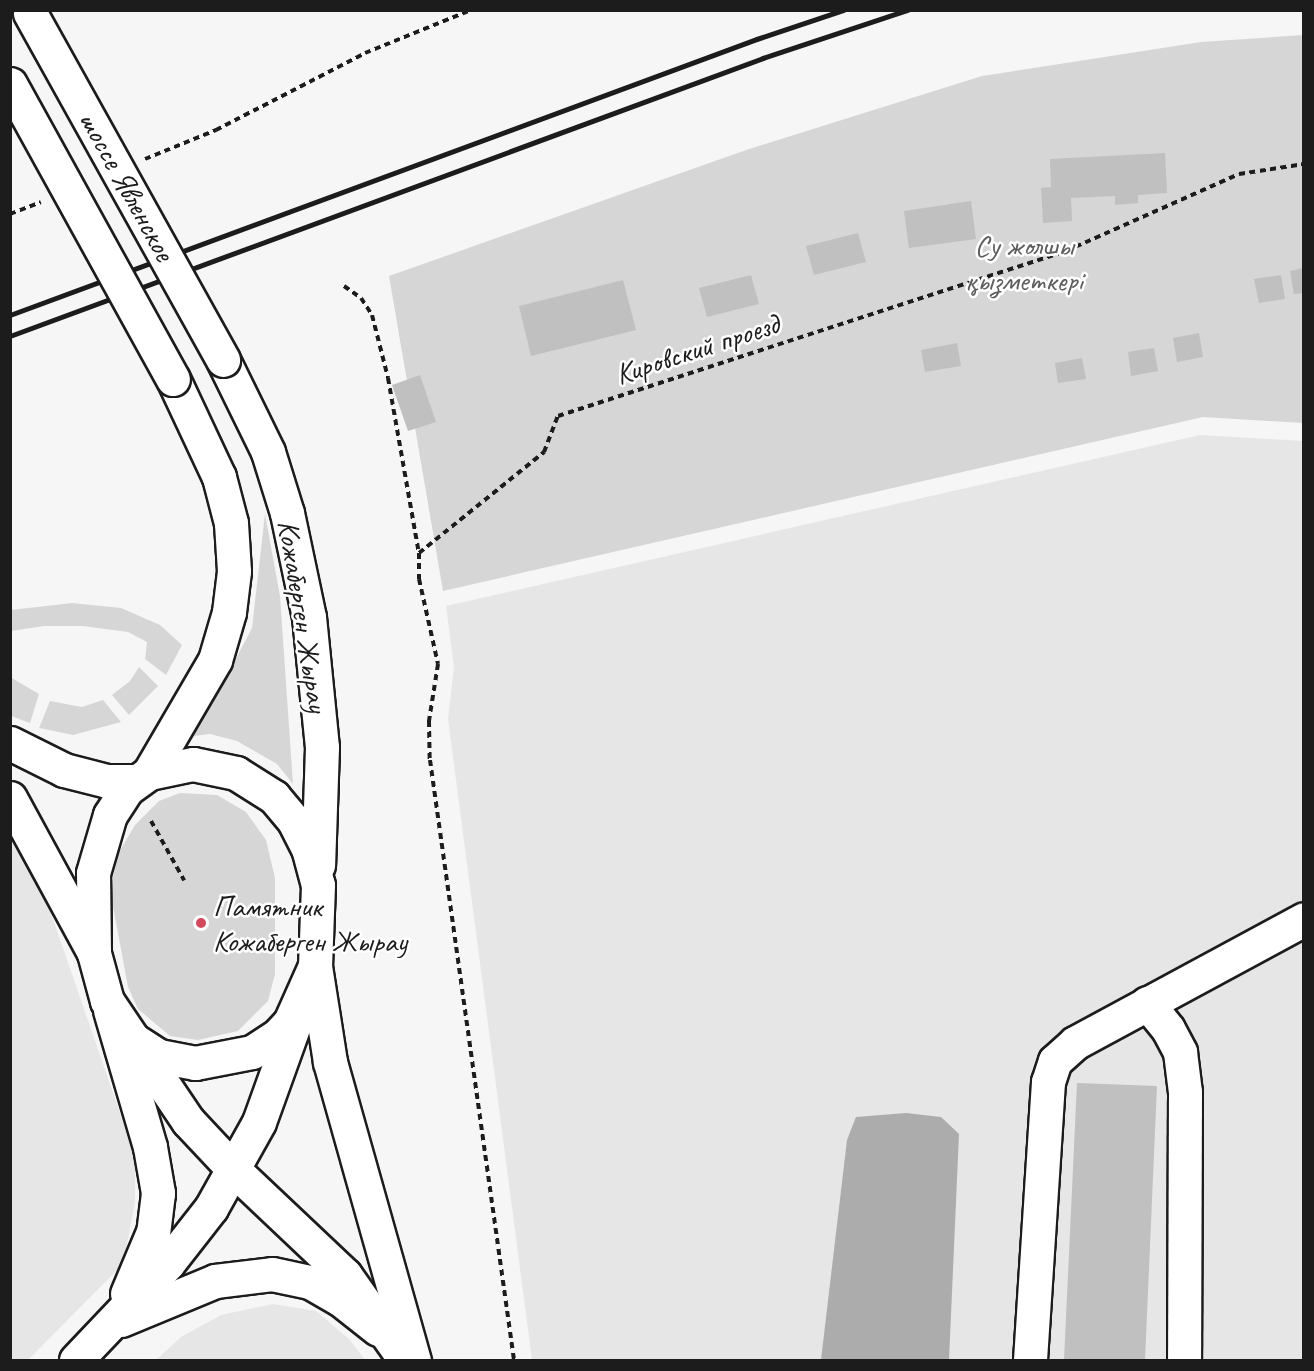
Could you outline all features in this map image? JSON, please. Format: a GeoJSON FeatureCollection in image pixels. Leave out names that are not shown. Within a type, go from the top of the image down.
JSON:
{"type":"FeatureCollection","features":[{"type":"Feature","properties":{"kind":"main road","name":"шоссе Явленское"},"geometry":{"type":"LineString","coordinates":[[29,12],[223,360]]}},
{"type":"Feature","properties":{"kind":"main road","name":"шоссе Явленское"},"geometry":{"type":"LineString","coordinates":[[10,84],[174,379]]}},
{"type":"Feature","properties":{"kind":"main road","name":"Кожаберген Жырау"},"geometry":{"type":"LineString","coordinates":[[223,360],[268,452],[287,513],[309,617],[322,747],[315,966]]}},
{"type":"Feature","properties":{"kind":"main road","name":"Кожаберген Жырау"},"geometry":{"type":"LineString","coordinates":[[94,953],[90,896],[97,851],[110,815],[142,777],[214,660],[229,612],[234,571],[231,523],[219,477],[174,379]]}},
{"type":"Feature","properties":{"kind":"main road"},"geometry":{"type":"LineString","coordinates":[[10,743],[85,776],[142,777],[171,766],[212,765],[257,783],[294,821],[308,848],[318,885]]}},
{"type":"Feature","properties":{"kind":"main road"},"geometry":{"type":"LineString","coordinates":[[10,798],[94,953],[150,1147],[158,1204],[148,1248],[113,1323]]}},
{"type":"Feature","properties":{"kind":"main road"},"geometry":{"type":"LineString","coordinates":[[1030,1360],[1048,1082],[1055,1061],[1075,1043],[1304,919]]}},
{"type":"Feature","properties":{"kind":"main road"},"geometry":{"type":"LineString","coordinates":[[76,1360],[113,1323],[190,1236],[234,1170],[259,1122],[315,966]]}},
{"type":"Feature","properties":{"kind":"main road"},"geometry":{"type":"LineString","coordinates":[[315,966],[330,1062],[403,1354]]}},
{"type":"Feature","properties":{"kind":"main road"},"geometry":{"type":"LineString","coordinates":[[107,1001],[188,1121],[234,1170],[324,1252],[403,1354]]}},
{"type":"Feature","properties":{"kind":"main road"},"geometry":{"type":"LineString","coordinates":[[131,1037],[152,1052],[177,1061],[235,1058],[277,1036],[301,1003]]}},
{"type":"Feature","properties":{"kind":"main road"},"geometry":{"type":"LineString","coordinates":[[1147,1003],[1168,1029],[1180,1052],[1185,1092],[1184,1360]]}},
{"type":"Feature","properties":{"kind":"main road"},"geometry":{"type":"LineString","coordinates":[[113,1323],[215,1281],[272,1274],[310,1282],[340,1299],[403,1354]]}},
{"type":"Feature","properties":{"kind":"path"},"geometry":{"type":"LineString","coordinates":[[140,161],[216,130],[365,53],[471,10]]}},
{"type":"Feature","properties":{"kind":"path","name":"Кировский проезд"},"geometry":{"type":"LineString","coordinates":[[418,553],[544,452],[558,416],[1066,251],[1239,174],[1304,164]]}},
{"type":"Feature","properties":{"kind":"path"},"geometry":{"type":"LineString","coordinates":[[10,214],[43,202]]}},
{"type":"Feature","properties":{"kind":"path"},"geometry":{"type":"LineString","coordinates":[[344,286],[361,298],[372,315],[388,378],[418,553],[419,579],[438,664],[429,721],[430,760],[514,1360]]}},
{"type":"Feature","properties":{"kind":"path"},"geometry":{"type":"LineString","coordinates":[[152,821],[184,880]]}},
{"type":"Feature","properties":{"kind":"shaded area"},"geometry":{"type":"Polygon","coordinates":[[[1200,435],[1303,441],[1303,1360],[532,1360],[448,719],[454,667],[446,606],[1200,435]]]}},
{"type":"Feature","properties":{"kind":"shaded area"},"geometry":{"type":"Polygon","coordinates":[[[10,834],[46,899],[130,1142],[135,1168],[135,1202],[123,1264],[28,1360],[10,1360],[10,834]]]}},
{"type":"Feature","properties":{"kind":"shaded area"},"geometry":{"type":"Polygon","coordinates":[[[906,1113],[941,1117],[959,1134],[949,1360],[821,1360],[847,1140],[856,1117],[906,1113]]]}},
{"type":"Feature","properties":{"kind":"shaded area"},"geometry":{"type":"Polygon","coordinates":[[[273,1304],[316,1311],[349,1339],[365,1360],[156,1360],[181,1337],[221,1315],[273,1304]]]}},
{"type":"Feature","properties":{"kind":"green space","name":"Су жолшы қызметкері"},"geometry":{"type":"Polygon","coordinates":[[[1303,35],[1303,423],[1203,417],[443,591],[389,276],[749,149],[982,76],[1201,42],[1303,35]]]}},
{"type":"Feature","properties":{"kind":"green space"},"geometry":{"type":"Polygon","coordinates":[[[265,514],[280,596],[293,784],[277,764],[237,741],[210,734],[186,737],[222,685],[252,628],[265,514]]]}},
{"type":"Feature","properties":{"kind":"green space"},"geometry":{"type":"Polygon","coordinates":[[[72,603],[121,608],[160,625],[182,645],[166,675],[145,659],[147,642],[128,632],[83,626],[44,626],[11,631],[11,610],[72,603]]]}},
{"type":"Feature","properties":{"kind":"green space"},"geometry":{"type":"Polygon","coordinates":[[[139,667],[158,686],[129,715],[112,695],[130,681],[139,667]]]}},
{"type":"Feature","properties":{"kind":"green space"},"geometry":{"type":"Polygon","coordinates":[[[10,677],[39,694],[30,723],[11,716],[10,677]]]}},
{"type":"Feature","properties":{"kind":"green space"},"geometry":{"type":"Polygon","coordinates":[[[103,700],[121,722],[73,735],[39,728],[50,701],[82,707],[103,700]]]}},
{"type":"Feature","properties":{"kind":"green space"},"geometry":{"type":"Polygon","coordinates":[[[180,793],[217,795],[246,812],[266,840],[275,878],[275,974],[268,1001],[238,1031],[198,1040],[170,1036],[138,1009],[128,987],[110,890],[119,852],[135,825],[159,801],[180,793]]]}},
{"type":"Feature","properties":{"kind":"building"},"geometry":{"type":"Polygon","coordinates":[[[1165,153],[1167,193],[1138,195],[1138,203],[1115,205],[1115,196],[1071,198],[1072,221],[1043,223],[1041,188],[1051,187],[1050,159],[1165,153]]]}},
{"type":"Feature","properties":{"kind":"building"},"geometry":{"type":"Polygon","coordinates":[[[971,201],[976,239],[909,248],[904,211],[971,201]]]}},
{"type":"Feature","properties":{"kind":"building"},"geometry":{"type":"Polygon","coordinates":[[[858,233],[866,262],[814,275],[806,246],[858,233]]]}},
{"type":"Feature","properties":{"kind":"building"},"geometry":{"type":"Polygon","coordinates":[[[1304,268],[1304,293],[1294,294],[1290,271],[1304,268]]]}},
{"type":"Feature","properties":{"kind":"building"},"geometry":{"type":"Polygon","coordinates":[[[751,275],[759,304],[707,317],[699,288],[751,275]]]}},
{"type":"Feature","properties":{"kind":"building"},"geometry":{"type":"Polygon","coordinates":[[[1281,275],[1285,299],[1259,303],[1254,279],[1281,275]]]}},
{"type":"Feature","properties":{"kind":"building"},"geometry":{"type":"Polygon","coordinates":[[[623,280],[636,330],[531,356],[519,306],[623,280]]]}},
{"type":"Feature","properties":{"kind":"building"},"geometry":{"type":"Polygon","coordinates":[[[1199,333],[1203,357],[1177,362],[1173,338],[1199,333]]]}},
{"type":"Feature","properties":{"kind":"building"},"geometry":{"type":"Polygon","coordinates":[[[957,343],[961,366],[925,372],[921,350],[957,343]]]}},
{"type":"Feature","properties":{"kind":"building"},"geometry":{"type":"Polygon","coordinates":[[[1154,348],[1158,371],[1131,376],[1128,352],[1154,348]]]}},
{"type":"Feature","properties":{"kind":"building"},"geometry":{"type":"Polygon","coordinates":[[[1082,358],[1086,379],[1058,383],[1055,363],[1082,358]]]}},
{"type":"Feature","properties":{"kind":"building"},"geometry":{"type":"Polygon","coordinates":[[[420,375],[436,422],[408,431],[392,385],[420,375]]]}},
{"type":"Feature","properties":{"kind":"building"},"geometry":{"type":"Polygon","coordinates":[[[1077,1083],[1157,1086],[1145,1360],[1064,1360],[1077,1083]]]}},
{"type":"Feature","properties":{"kind":"railway"},"geometry":{"type":"LineString","coordinates":[[10,315],[757,39],[843,10]]}},
{"type":"Feature","properties":{"kind":"railway"},"geometry":{"type":"LineString","coordinates":[[10,336],[763,58],[907,10]]}},
{"type":"Feature","properties":{"kind":"place","name":"Памятник Кожаберген Жырау"},"geometry":{"type":"Point","coordinates":[201,923]}}]}
